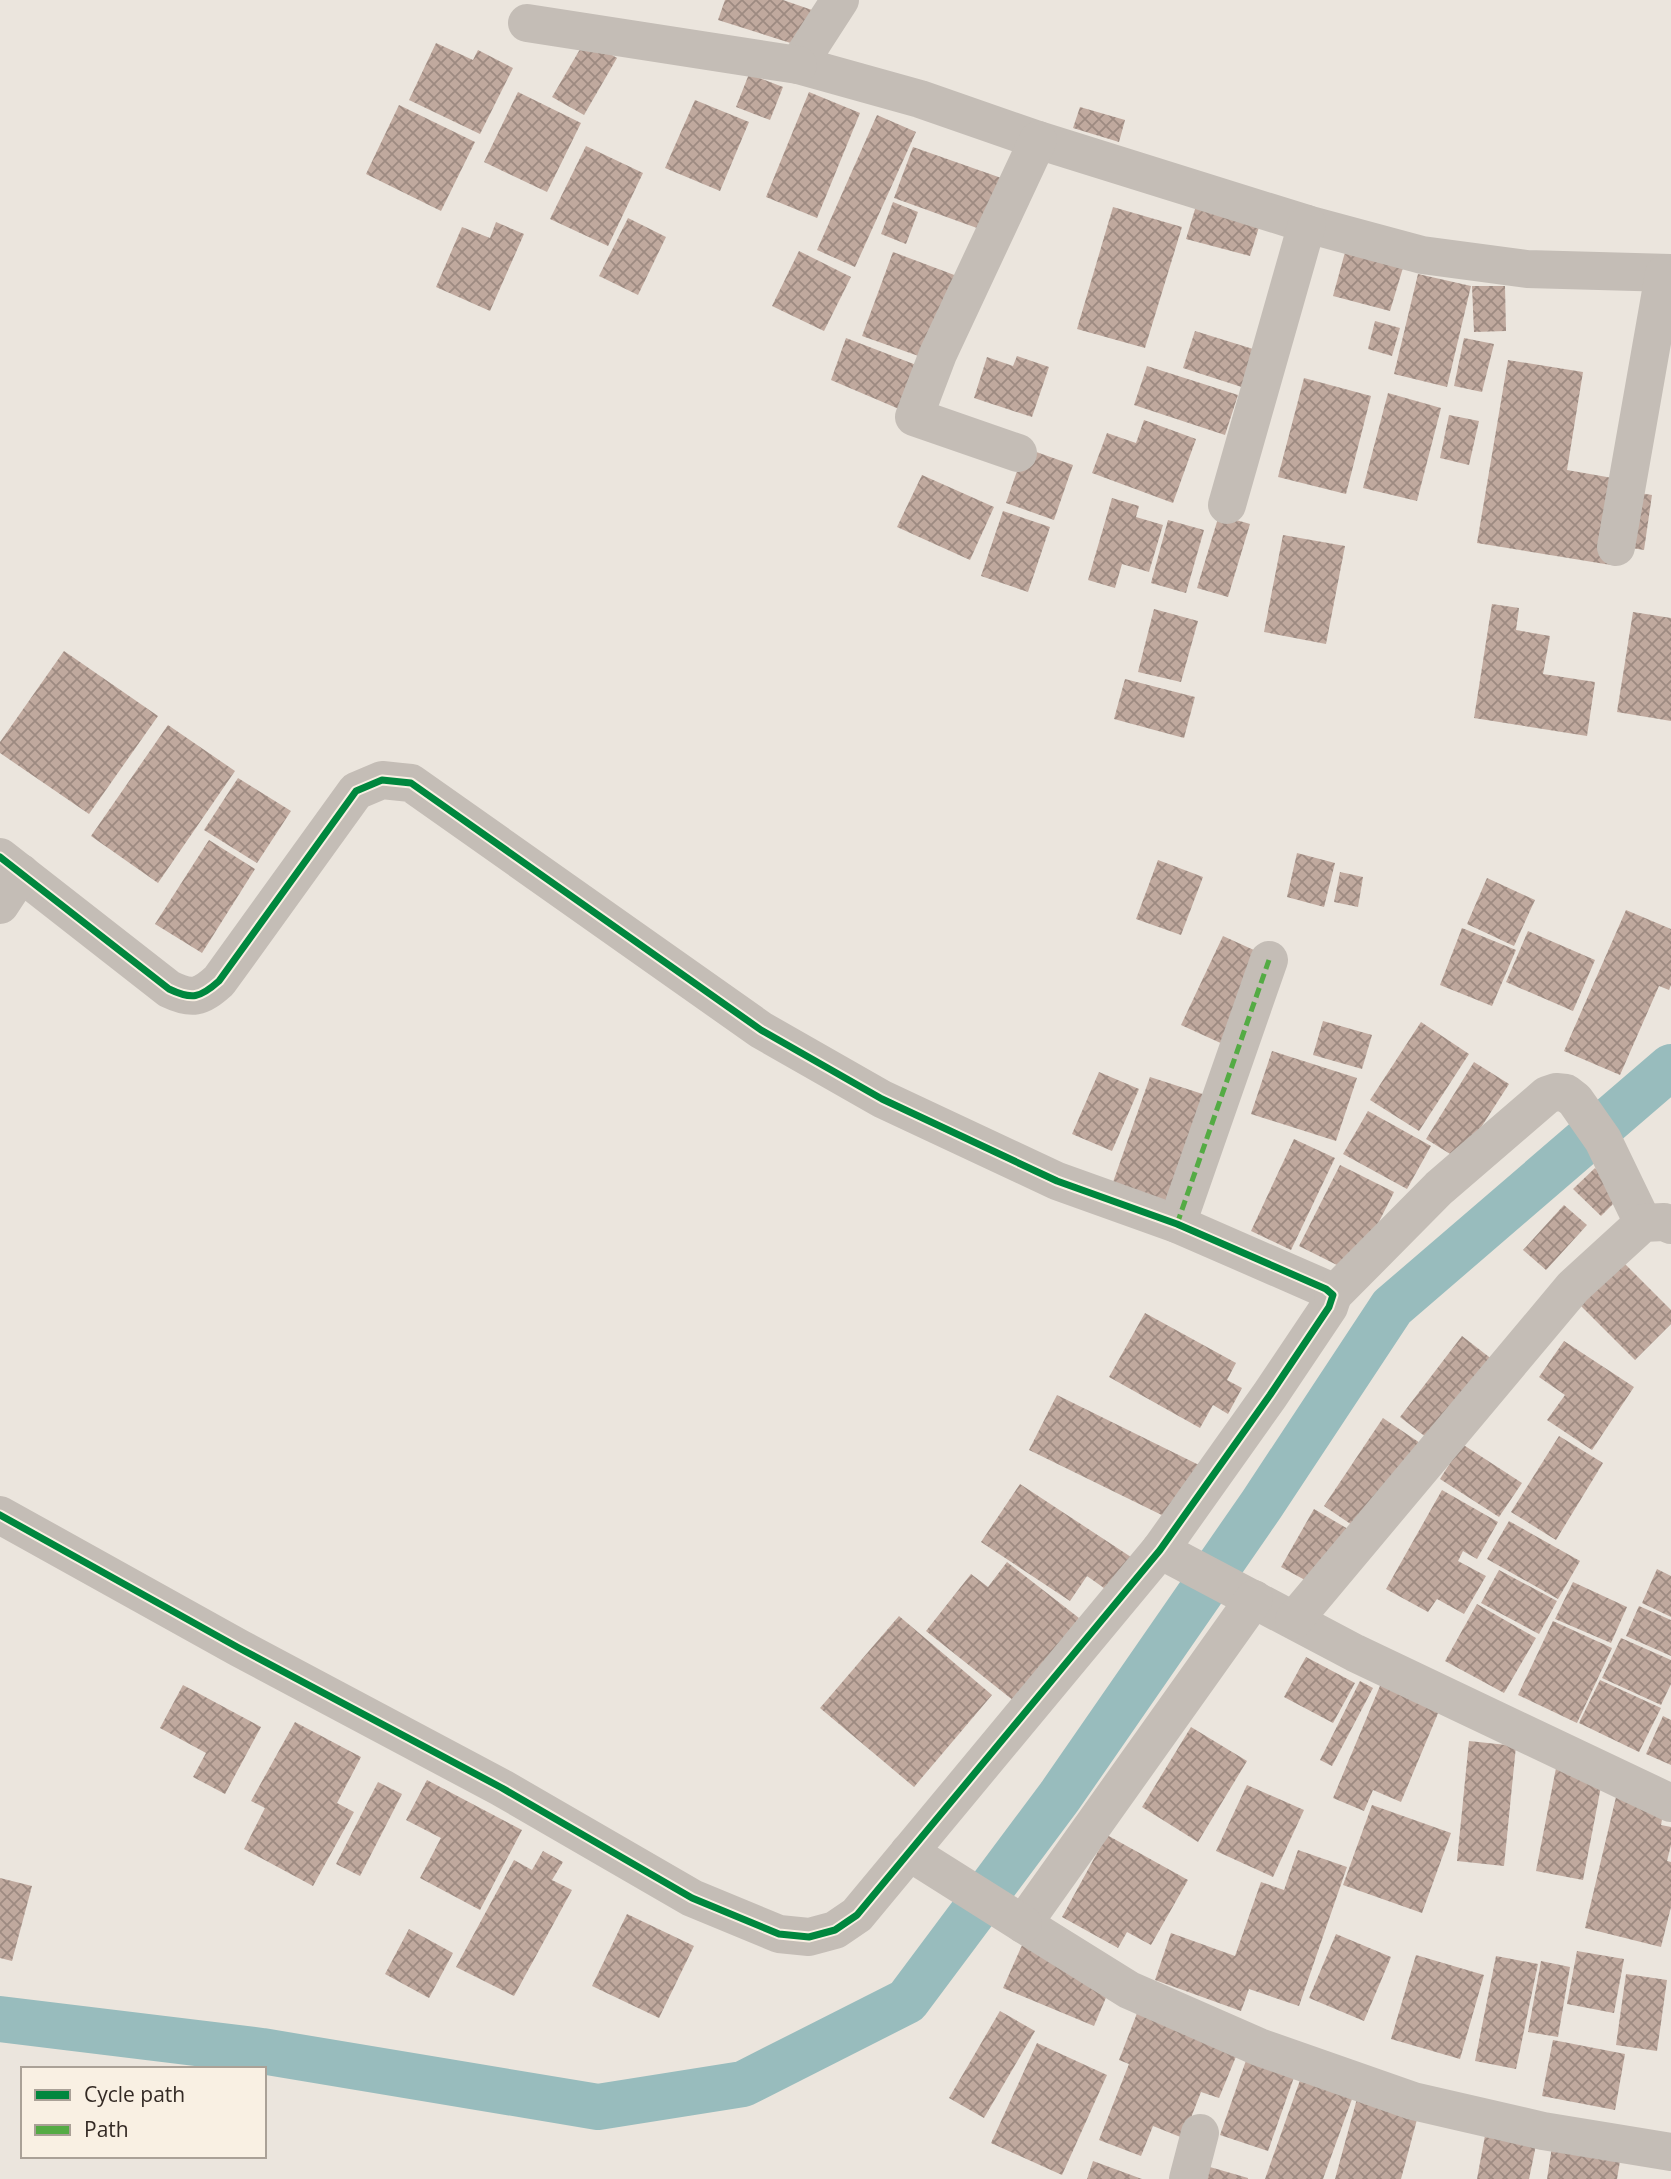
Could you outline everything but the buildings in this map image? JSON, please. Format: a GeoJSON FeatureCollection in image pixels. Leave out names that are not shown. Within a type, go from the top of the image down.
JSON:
{"type":"FeatureCollection","features":[{"type":"Feature","properties":{"kind":"street"},"geometry":{"type":"LineString","coordinates":[[798,65],[840,0]]}},
{"type":"Feature","properties":{"kind":"street"},"geometry":{"type":"LineString","coordinates":[[527,23],[798,65],[920,99],[1307,224],[1422,255],[1527,269],[1667,273],[1616,547]]}},
{"type":"Feature","properties":{"kind":"street"},"geometry":{"type":"LineString","coordinates":[[1018,453],[914,417],[938,354],[1038,139]]}},
{"type":"Feature","properties":{"kind":"street"},"geometry":{"type":"LineString","coordinates":[[1227,505],[1307,224]]}},
{"type":"Feature","properties":{"kind":"street"},"geometry":{"type":"LineString","coordinates":[[0,905],[10,865],[169,989],[194,997],[209,990],[219,981],[356,791],[382,780],[411,783],[761,1030],[882,1099],[1057,1181],[1177,1224],[1326,1289],[1333,1296]]}},
{"type":"Feature","properties":{"kind":"street"},"geometry":{"type":"LineString","coordinates":[[1177,1224],[1269,960]]}},
{"type":"Feature","properties":{"kind":"street"},"geometry":{"type":"LineString","coordinates":[[0,1515],[239,1648],[502,1787],[692,1898],[779,1934],[809,1937],[835,1930],[857,1915],[909,1852],[1173,1557],[1270,1395],[1329,1307],[1333,1296],[1439,1188],[1547,1095],[1556,1091],[1566,1093],[1575,1100],[1603,1140],[1657,1224],[1573,1287],[1294,1620]]}},
{"type":"Feature","properties":{"kind":"street"},"geometry":{"type":"LineString","coordinates":[[1173,1557],[1367,1659],[1671,1802]]}},
{"type":"Feature","properties":{"kind":"street"},"geometry":{"type":"LineString","coordinates":[[1011,1916],[1241,1592]]}},
{"type":"Feature","properties":{"kind":"street"},"geometry":{"type":"LineString","coordinates":[[909,1852],[1129,1990],[1259,2047],[1413,2101],[1543,2131],[1671,2152]]}},
{"type":"Feature","properties":{"kind":"street"},"geometry":{"type":"LineString","coordinates":[[1188,2179],[1200,2133]]}},
{"type":"Feature","properties":{"kind":"waterway"},"geometry":{"type":"LineString","coordinates":[[0,2019],[262,2051],[598,2107],[743,2084],[907,2001],[1060,1796],[1262,1504],[1392,1307],[1671,1067]]}},
{"type":"Feature","properties":{"kind":"marked path"},"geometry":{"type":"LineString","coordinates":[[1177,1224],[1269,960]]}},
{"type":"Feature","properties":{"kind":"cycle path"},"geometry":{"type":"LineString","coordinates":[[0,857],[169,989],[196,996],[219,981],[356,791],[382,780],[411,783],[761,1030],[882,1099],[1057,1181],[1177,1224],[1326,1289],[1333,1295],[1329,1307],[1270,1395],[1160,1550],[857,1915],[835,1930],[809,1937],[779,1934],[692,1898],[502,1788],[239,1648],[0,1515]]}}]}
